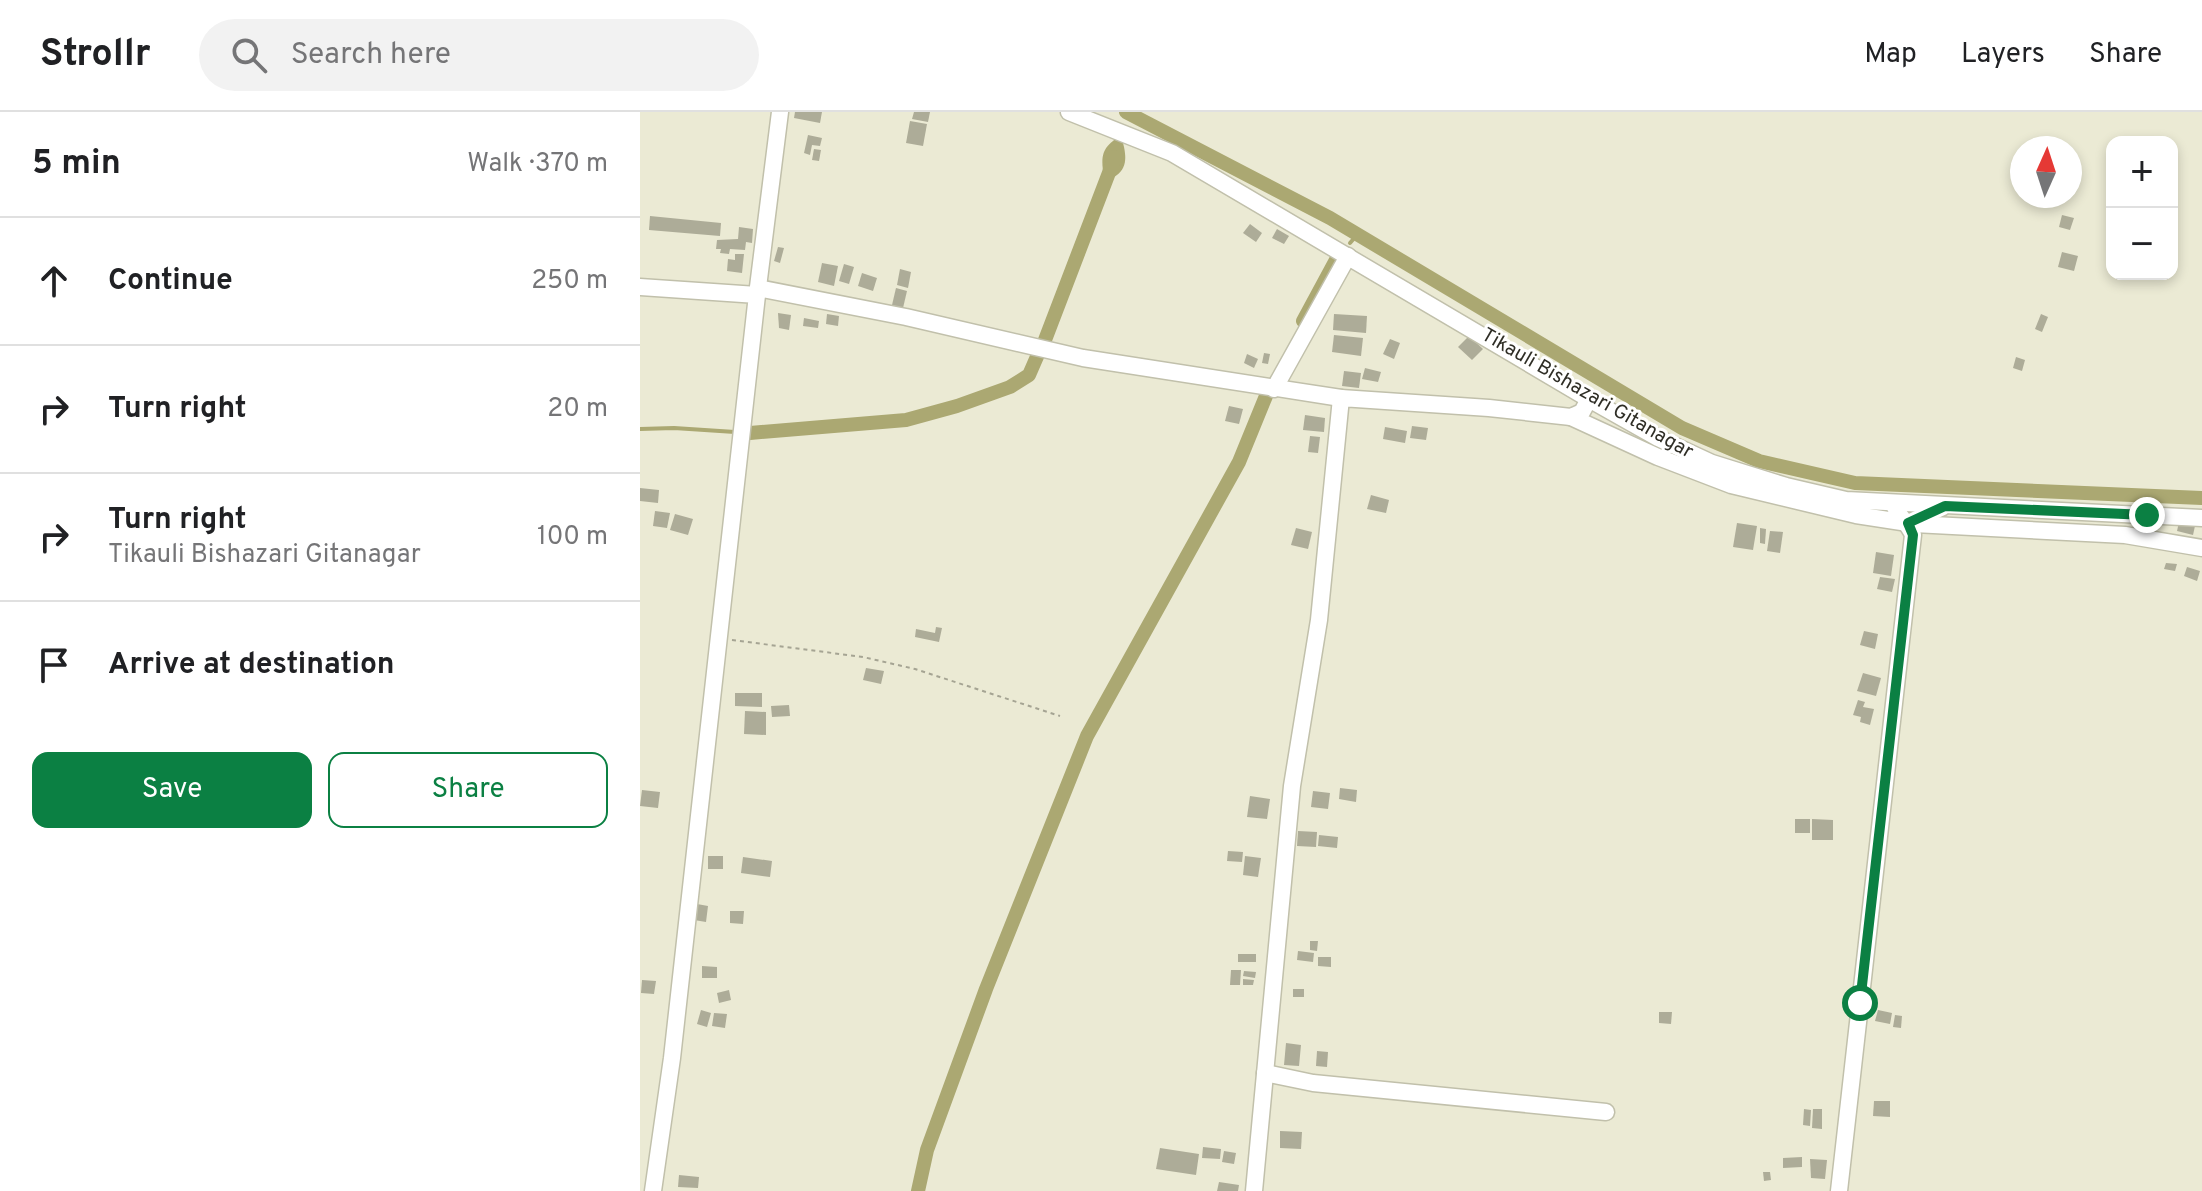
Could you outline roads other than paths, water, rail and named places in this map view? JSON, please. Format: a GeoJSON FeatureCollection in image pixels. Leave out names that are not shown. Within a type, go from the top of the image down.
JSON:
{"type":"FeatureCollection","features":[{"type":"Feature","properties":{"kind":"street"},"geometry":{"type":"LineString","coordinates":[[653,1191],[672,1058],[780,112]]}},
{"type":"Feature","properties":{"kind":"street","name":"Tikauli Bishazari Gitanagar"},"geometry":{"type":"LineString","coordinates":[[1069,112],[1172,153],[1589,399],[1658,438],[1712,463],[1846,500],[2202,518]]}},
{"type":"Feature","properties":{"kind":"street"},"geometry":{"type":"LineString","coordinates":[[1274,389],[1348,256]]}},
{"type":"Feature","properties":{"kind":"street"},"geometry":{"type":"LineString","coordinates":[[640,287],[758,291],[906,317],[1083,358],[1274,389],[1341,398],[1571,417],[1658,457],[1731,485],[1856,515],[1908,523],[2125,535],[2202,548]]}},
{"type":"Feature","properties":{"kind":"street"},"geometry":{"type":"LineString","coordinates":[[1254,1191],[1292,786],[1319,620],[1341,398]]}},
{"type":"Feature","properties":{"kind":"street"},"geometry":{"type":"LineString","coordinates":[[1571,417],[1582,412],[1589,399]]}},
{"type":"Feature","properties":{"kind":"street"},"geometry":{"type":"LineString","coordinates":[[1589,399],[1592,412],[1603,430]]}},
{"type":"Feature","properties":{"kind":"street"},"geometry":{"type":"LineString","coordinates":[[1839,1191],[1913,535],[1908,523],[1896,513],[1893,503]]}},
{"type":"Feature","properties":{"kind":"street"},"geometry":{"type":"LineString","coordinates":[[1908,523],[1945,506]]}},
{"type":"Feature","properties":{"kind":"street"},"geometry":{"type":"LineString","coordinates":[[1265,1073],[1313,1083],[1606,1112]]}},
{"type":"Feature","properties":{"kind":"waterway"},"geometry":{"type":"LineString","coordinates":[[1126,112],[1330,218],[1682,428],[1759,461],[1855,483],[2202,498]]}},
{"type":"Feature","properties":{"kind":"waterway"},"geometry":{"type":"LineString","coordinates":[[1045,340],[1115,157]]}},
{"type":"Feature","properties":{"kind":"waterway"},"geometry":{"type":"LineString","coordinates":[[1350,243],[1357,235]]}},
{"type":"Feature","properties":{"kind":"waterway"},"geometry":{"type":"LineString","coordinates":[[1303,321],[1337,258]]}},
{"type":"Feature","properties":{"kind":"waterway"},"geometry":{"type":"LineString","coordinates":[[750,433],[906,420],[957,406],[1010,387],[1029,375],[1039,352]]}},
{"type":"Feature","properties":{"kind":"waterway"},"geometry":{"type":"LineString","coordinates":[[918,1191],[927,1150],[986,989],[1087,736],[1239,462],[1266,396]]}},
{"type":"Feature","properties":{"kind":"waterway"},"geometry":{"type":"LineString","coordinates":[[640,429],[735,432]]}}]}
